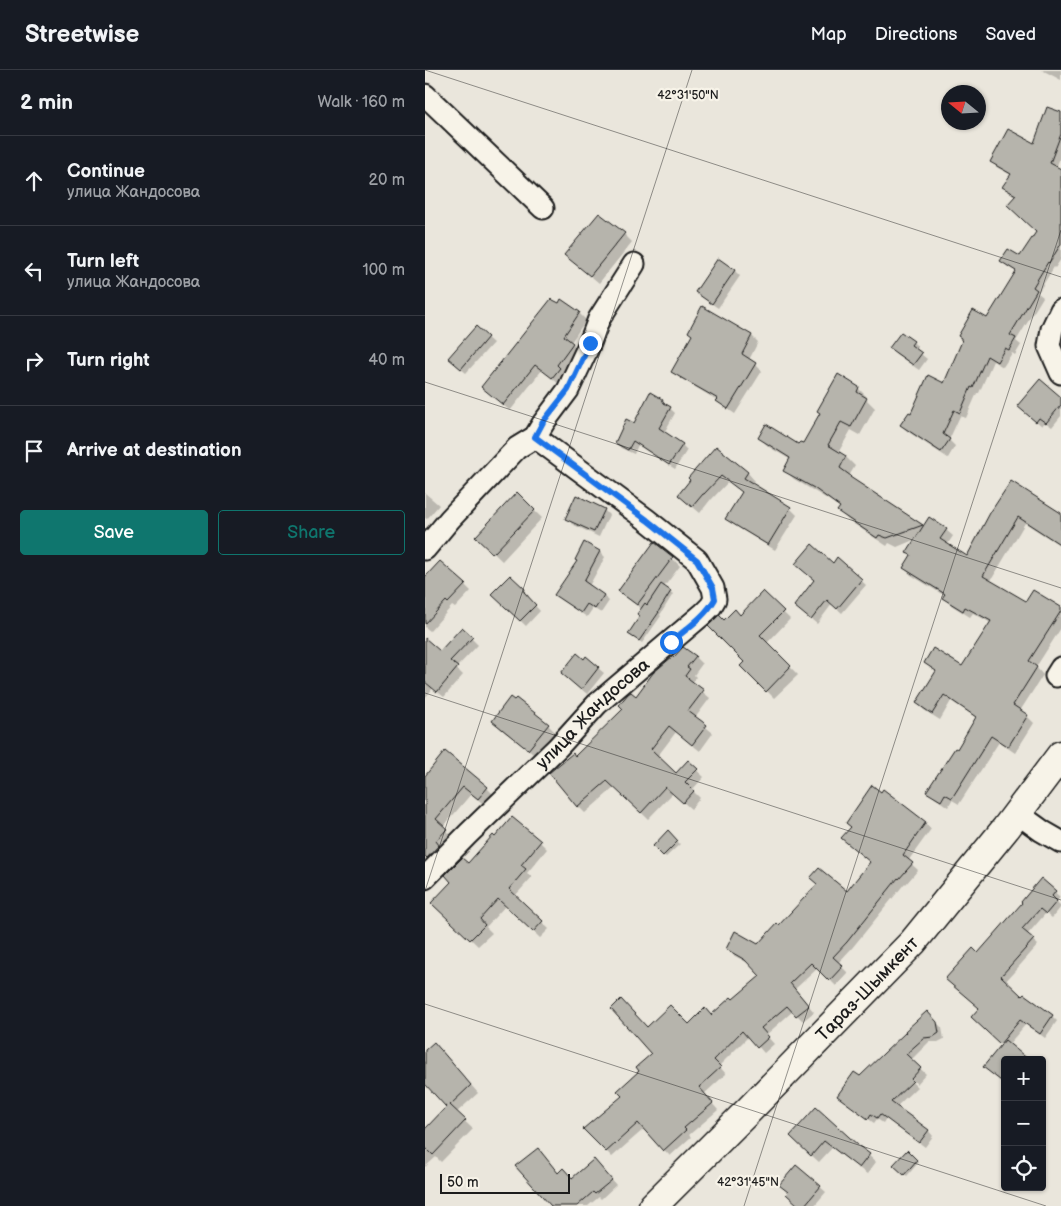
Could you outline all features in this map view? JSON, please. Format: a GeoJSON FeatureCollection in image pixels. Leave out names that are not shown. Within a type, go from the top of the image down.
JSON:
{"type":"FeatureCollection","features":[{"type":"Feature","properties":{"kind":"main road","name":"Тараз-Шымкент"},"geometry":{"type":"LineString","coordinates":[[653,1206],[913,942],[1061,755]]}},
{"type":"Feature","properties":{"kind":"street"},"geometry":{"type":"LineString","coordinates":[[425,95],[543,208]]}},
{"type":"Feature","properties":{"kind":"street"},"geometry":{"type":"LineString","coordinates":[[425,549],[450,519],[517,448],[535,437],[543,422],[568,390],[599,319],[634,264]]}},
{"type":"Feature","properties":{"kind":"street"},"geometry":{"type":"LineString","coordinates":[[1061,310],[1051,328],[1049,346],[1061,373]]}},
{"type":"Feature","properties":{"kind":"street","name":"улица Жандосова"},"geometry":{"type":"LineString","coordinates":[[425,878],[558,747],[597,704],[704,613],[715,599],[713,588],[697,560],[647,520],[535,437]]}},
{"type":"Feature","properties":{"kind":"street"},"geometry":{"type":"LineString","coordinates":[[1017,813],[1061,842]]}},
{"type":"Feature","properties":{"kind":"building"},"geometry":{"type":"Polygon","coordinates":[[[1047,107],[1061,112],[1061,134],[1050,163],[1061,169],[1061,244],[1033,287],[1037,290],[1010,335],[1016,338],[1009,350],[1005,348],[997,362],[987,356],[960,413],[954,410],[943,434],[950,439],[941,452],[900,425],[909,412],[911,413],[928,375],[944,383],[962,341],[958,336],[973,310],[987,318],[1016,271],[1000,261],[1008,249],[1020,256],[1036,232],[1007,205],[1016,195],[1002,187],[1011,174],[990,162],[1008,129],[1034,143],[1047,107]]]}},
{"type":"Feature","properties":{"kind":"building"},"geometry":{"type":"Polygon","coordinates":[[[599,213],[625,233],[590,276],[564,255],[599,213]]]}},
{"type":"Feature","properties":{"kind":"building"},"geometry":{"type":"Polygon","coordinates":[[[718,258],[735,270],[712,304],[695,292],[718,258]]]}},
{"type":"Feature","properties":{"kind":"building"},"geometry":{"type":"Polygon","coordinates":[[[551,299],[559,303],[561,299],[580,312],[564,336],[573,343],[557,365],[560,368],[552,378],[535,365],[503,405],[481,387],[551,299]]]}},
{"type":"Feature","properties":{"kind":"building"},"geometry":{"type":"Polygon","coordinates":[[[702,306],[752,335],[742,354],[756,363],[728,409],[716,401],[718,399],[671,372],[692,335],[688,332],[702,306]]]}},
{"type":"Feature","properties":{"kind":"building"},"geometry":{"type":"Polygon","coordinates":[[[476,326],[488,337],[461,369],[448,358],[476,326]]]}},
{"type":"Feature","properties":{"kind":"building"},"geometry":{"type":"Polygon","coordinates":[[[901,332],[914,341],[911,345],[922,353],[913,365],[889,348],[901,332]]]}},
{"type":"Feature","properties":{"kind":"building"},"geometry":{"type":"Polygon","coordinates":[[[838,374],[859,387],[857,392],[867,398],[851,427],[841,422],[828,445],[846,456],[840,468],[850,477],[923,525],[887,538],[879,535],[877,538],[837,511],[840,507],[814,488],[783,471],[790,458],[758,438],[766,424],[798,444],[800,442],[803,443],[820,413],[817,411],[838,374]]]}},
{"type":"Feature","properties":{"kind":"building"},"geometry":{"type":"Polygon","coordinates":[[[1040,379],[1061,397],[1061,405],[1046,423],[1039,418],[1036,422],[1017,406],[1040,379]]]}},
{"type":"Feature","properties":{"kind":"building"},"geometry":{"type":"Polygon","coordinates":[[[650,392],[671,407],[659,428],[683,444],[669,465],[633,441],[628,450],[615,443],[626,419],[634,423],[650,392]]]}},
{"type":"Feature","properties":{"kind":"building"},"geometry":{"type":"Polygon","coordinates":[[[716,446],[748,472],[744,478],[791,507],[768,545],[725,519],[742,492],[721,476],[692,507],[678,495],[690,480],[688,478],[716,446]]]}},
{"type":"Feature","properties":{"kind":"building"},"geometry":{"type":"Polygon","coordinates":[[[1011,481],[1061,513],[1061,545],[1018,517],[983,576],[1026,601],[1033,590],[1061,607],[1061,611],[1029,661],[1037,667],[1013,705],[1028,715],[1008,747],[991,736],[952,798],[945,794],[941,801],[926,792],[955,748],[957,749],[976,717],[944,695],[932,714],[916,703],[936,671],[924,663],[933,648],[962,666],[991,621],[965,607],[963,611],[942,598],[945,594],[903,568],[911,555],[906,553],[929,517],[947,529],[940,539],[967,556],[990,513],[1011,481]]]}},
{"type":"Feature","properties":{"kind":"building"},"geometry":{"type":"Polygon","coordinates":[[[517,492],[535,510],[493,554],[475,537],[517,492]]]}},
{"type":"Feature","properties":{"kind":"building"},"geometry":{"type":"Polygon","coordinates":[[[576,495],[605,509],[594,532],[565,519],[576,495]]]}},
{"type":"Feature","properties":{"kind":"building"},"geometry":{"type":"Polygon","coordinates":[[[584,542],[600,551],[584,581],[604,595],[595,609],[587,604],[581,613],[554,595],[577,561],[575,560],[584,542]]]}},
{"type":"Feature","properties":{"kind":"building"},"geometry":{"type":"Polygon","coordinates":[[[654,542],[673,557],[637,605],[618,591],[654,542]]]}},
{"type":"Feature","properties":{"kind":"building"},"geometry":{"type":"Polygon","coordinates":[[[812,544],[833,563],[837,557],[862,579],[837,609],[827,600],[811,620],[794,606],[814,580],[795,564],[812,544]]]}},
{"type":"Feature","properties":{"kind":"building"},"geometry":{"type":"Polygon","coordinates":[[[440,561],[466,584],[448,603],[446,601],[425,624],[425,577],[440,561]]]}},
{"type":"Feature","properties":{"kind":"building"},"geometry":{"type":"Polygon","coordinates":[[[510,575],[525,589],[524,592],[536,605],[520,621],[491,594],[510,575]]]}},
{"type":"Feature","properties":{"kind":"building"},"geometry":{"type":"Polygon","coordinates":[[[661,584],[671,591],[639,641],[628,634],[640,616],[637,614],[645,603],[647,605],[661,584]]]}},
{"type":"Feature","properties":{"kind":"building"},"geometry":{"type":"Polygon","coordinates":[[[763,591],[784,611],[760,635],[791,666],[766,692],[740,666],[744,662],[708,626],[719,615],[724,620],[735,609],[740,615],[763,591]]]}},
{"type":"Feature","properties":{"kind":"building"},"geometry":{"type":"Polygon","coordinates":[[[462,627],[473,637],[450,661],[458,667],[437,692],[425,682],[425,638],[440,651],[462,627]]]}},
{"type":"Feature","properties":{"kind":"building"},"geometry":{"type":"Polygon","coordinates":[[[683,647],[696,656],[687,667],[690,669],[685,676],[704,690],[688,711],[707,725],[692,745],[669,726],[651,749],[676,773],[688,760],[698,769],[685,782],[694,791],[683,803],[665,787],[641,813],[607,781],[577,807],[549,773],[573,753],[575,756],[623,709],[619,705],[628,694],[631,692],[636,696],[653,673],[674,657],[683,647]]]}},
{"type":"Feature","properties":{"kind":"building"},"geometry":{"type":"Polygon","coordinates":[[[577,653],[584,659],[586,656],[599,667],[581,690],[561,673],[577,653]]]}},
{"type":"Feature","properties":{"kind":"building"},"geometry":{"type":"Polygon","coordinates":[[[510,697],[514,700],[516,698],[549,724],[528,750],[492,721],[510,697]]]}},
{"type":"Feature","properties":{"kind":"building"},"geometry":{"type":"Polygon","coordinates":[[[445,751],[488,787],[478,799],[463,787],[436,819],[447,829],[436,841],[439,845],[427,858],[425,856],[425,776],[445,751]]]}},
{"type":"Feature","properties":{"kind":"building"},"geometry":{"type":"Polygon","coordinates":[[[872,785],[881,792],[883,789],[926,822],[903,855],[913,863],[898,878],[833,957],[843,966],[829,981],[811,963],[790,983],[809,1006],[796,1016],[787,1006],[761,1028],[769,1037],[757,1048],[742,1031],[714,1060],[721,1067],[699,1087],[713,1103],[684,1128],[686,1130],[663,1151],[638,1123],[606,1152],[583,1129],[622,1096],[617,1091],[639,1071],[636,1067],[651,1054],[611,1009],[621,999],[647,1027],[670,1005],[689,1024],[705,1008],[711,1015],[731,997],[733,999],[760,976],[745,960],[726,949],[735,931],[758,944],[777,923],[779,925],[817,884],[810,878],[819,868],[847,891],[870,862],[841,838],[851,827],[846,823],[872,785]]]}},
{"type":"Feature","properties":{"kind":"building"},"geometry":{"type":"Polygon","coordinates":[[[512,817],[541,841],[521,865],[526,869],[509,889],[543,921],[533,932],[498,899],[480,919],[485,925],[470,940],[431,903],[451,882],[445,875],[462,858],[468,863],[493,835],[495,837],[512,817]]]}},
{"type":"Feature","properties":{"kind":"building"},"geometry":{"type":"Polygon","coordinates":[[[668,830],[678,841],[663,856],[653,846],[668,830]]]}},
{"type":"Feature","properties":{"kind":"building"},"geometry":{"type":"Polygon","coordinates":[[[1041,878],[1056,891],[1052,896],[1057,901],[1046,914],[1040,909],[1022,929],[1034,939],[1001,976],[1022,996],[1024,994],[1053,1015],[1040,1034],[1020,1020],[1000,1044],[971,1017],[979,1008],[945,979],[973,948],[978,953],[1022,903],[1041,878]]]}},
{"type":"Feature","properties":{"kind":"building"},"geometry":{"type":"Polygon","coordinates":[[[927,1011],[937,1022],[939,1033],[933,1037],[924,1038],[906,1054],[921,1068],[911,1079],[913,1081],[891,1102],[929,1130],[919,1143],[880,1114],[877,1118],[871,1114],[868,1119],[837,1096],[854,1072],[860,1076],[927,1011]]]}},
{"type":"Feature","properties":{"kind":"building"},"geometry":{"type":"Polygon","coordinates":[[[1005,1040],[1024,1056],[1001,1056],[1001,1081],[983,1067],[1005,1040]]]}},
{"type":"Feature","properties":{"kind":"building"},"geometry":{"type":"Polygon","coordinates":[[[434,1042],[471,1085],[450,1105],[466,1120],[433,1155],[425,1147],[425,1129],[446,1107],[425,1084],[425,1050],[434,1042]]]}},
{"type":"Feature","properties":{"kind":"building"},"geometry":{"type":"Polygon","coordinates":[[[816,1107],[870,1154],[859,1168],[824,1141],[811,1156],[790,1136],[816,1107]]]}},
{"type":"Feature","properties":{"kind":"building"},"geometry":{"type":"Polygon","coordinates":[[[538,1148],[558,1173],[563,1168],[572,1178],[594,1159],[612,1180],[595,1194],[593,1192],[577,1206],[551,1206],[515,1166],[538,1148]]]}},
{"type":"Feature","properties":{"kind":"building"},"geometry":{"type":"Polygon","coordinates":[[[907,1150],[917,1160],[904,1175],[893,1165],[907,1150]]]}},
{"type":"Feature","properties":{"kind":"building"},"geometry":{"type":"Polygon","coordinates":[[[796,1165],[821,1186],[804,1206],[799,1206],[786,1194],[788,1192],[779,1185],[796,1165]]]}},
{"type":"Feature","properties":{"kind":"route"},"geometry":{"type":"LineString","coordinates":[[590,343],[568,390],[543,422],[535,437],[647,520],[697,560],[713,588],[715,599],[704,613],[671,642]]}}]}
